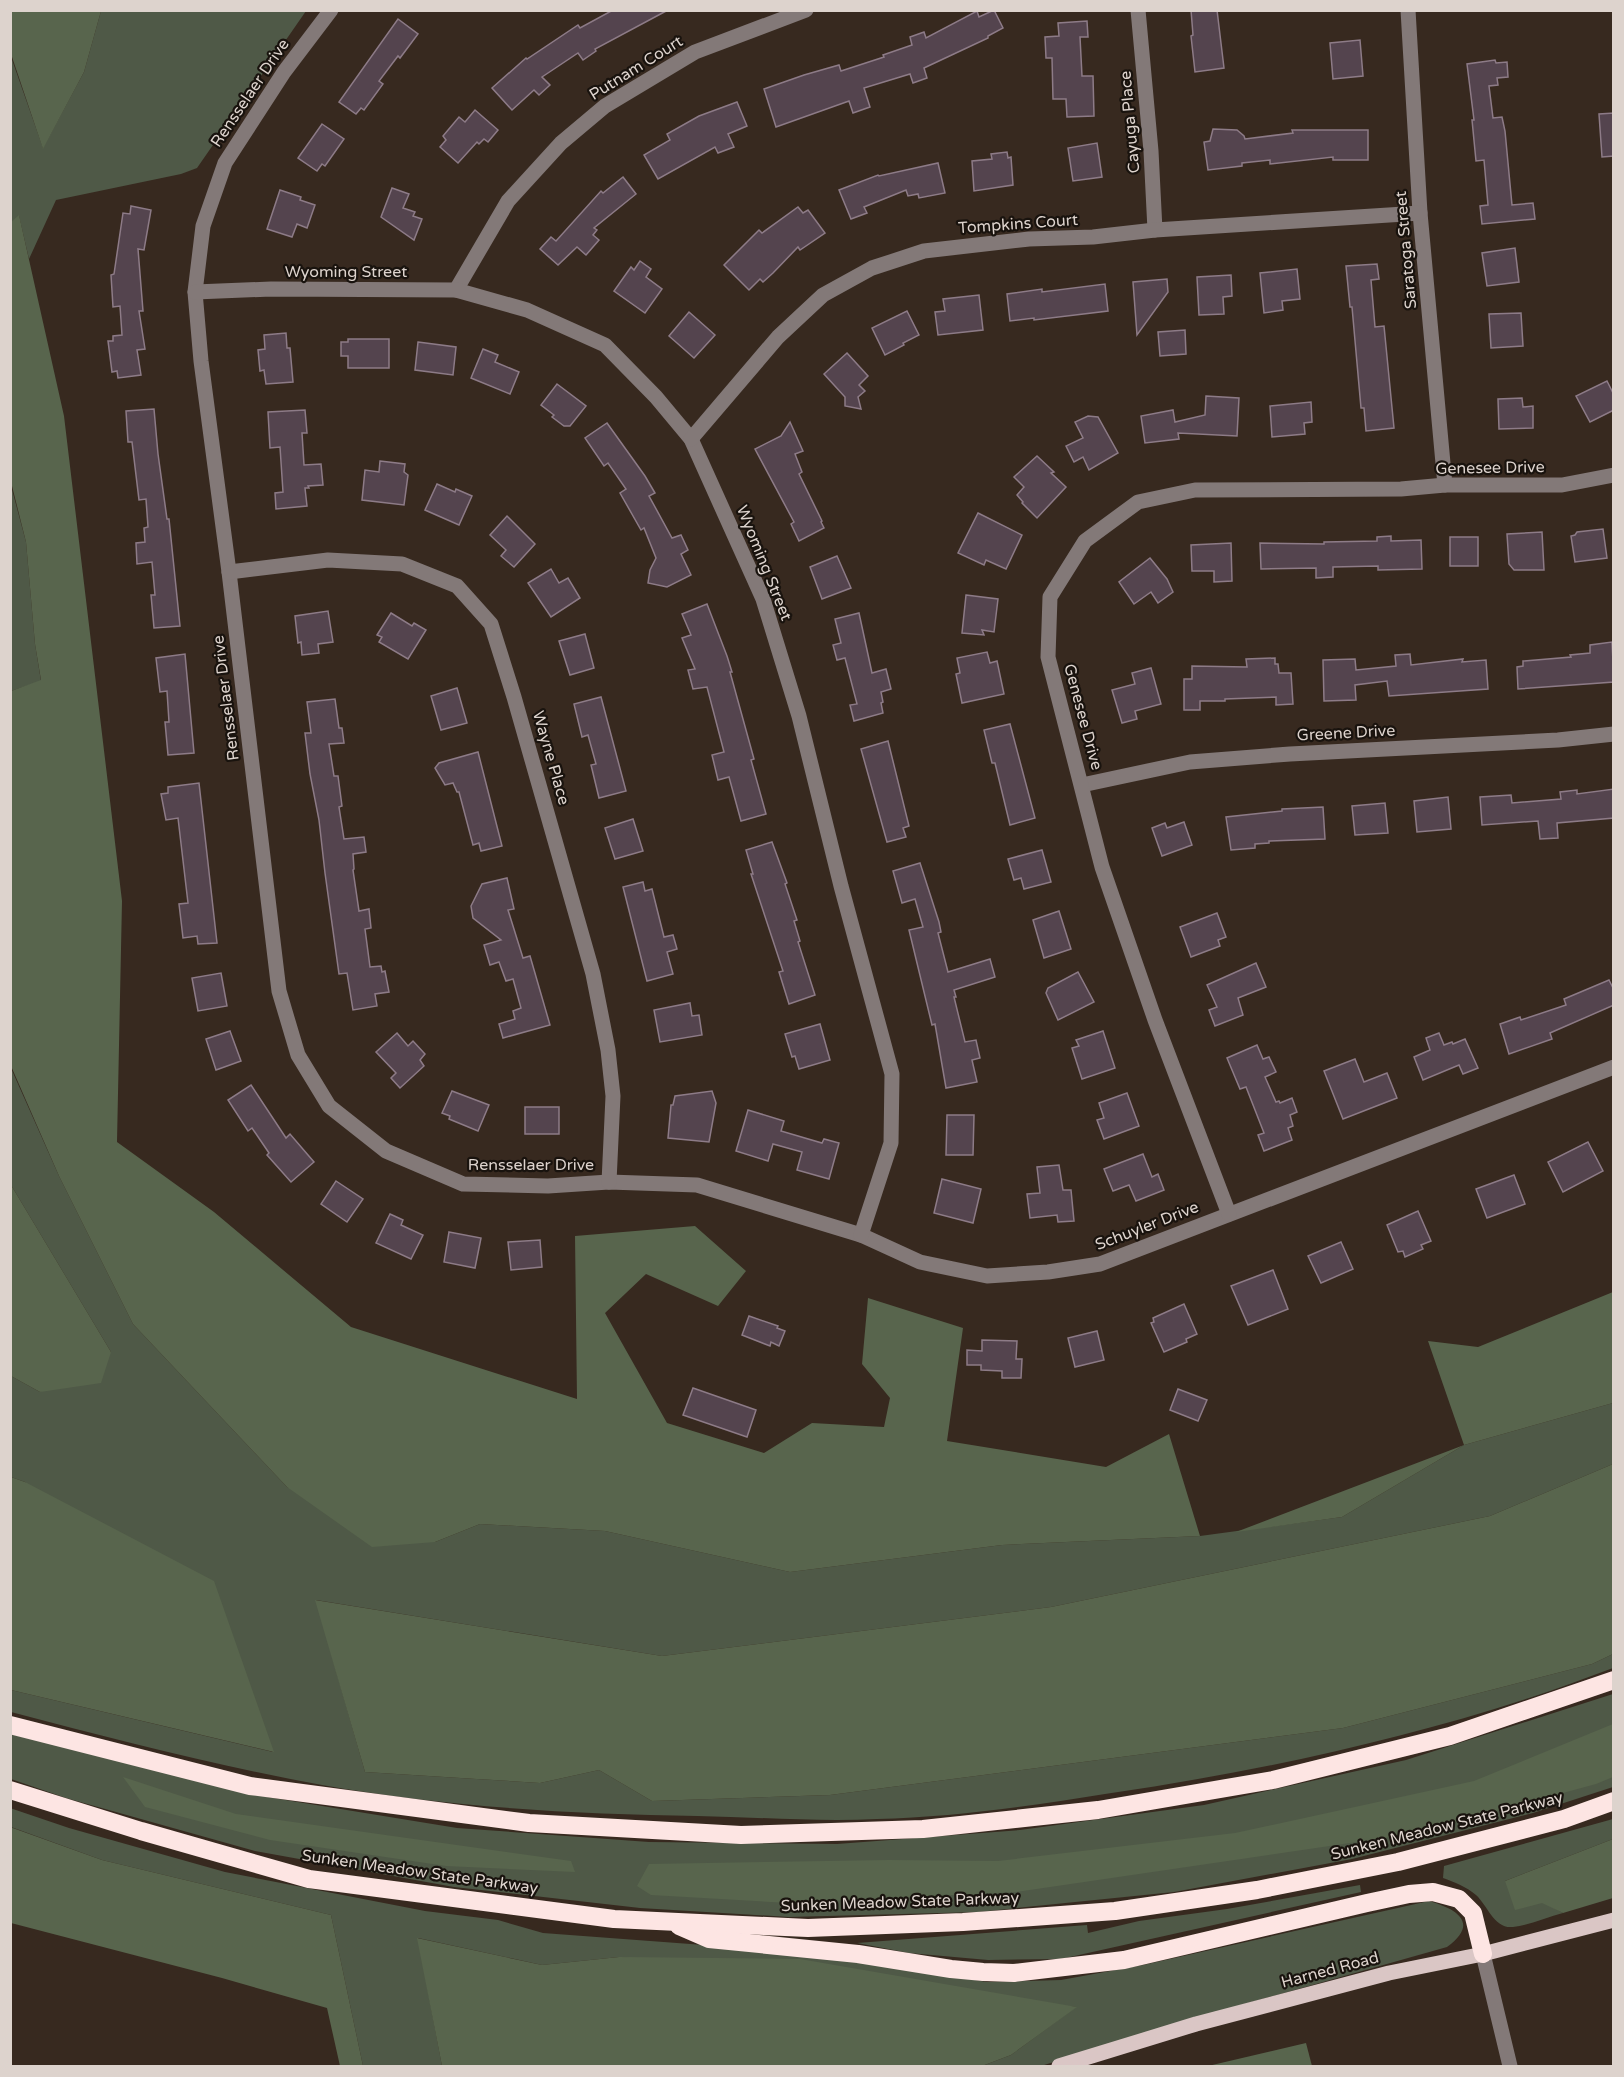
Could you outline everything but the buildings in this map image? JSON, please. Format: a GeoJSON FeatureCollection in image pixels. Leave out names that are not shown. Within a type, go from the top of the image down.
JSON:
{"type":"FeatureCollection","features":[{"type":"Feature","properties":{"kind":"highway"},"geometry":{"type":"LineString","coordinates":[[10,1725],[250,1786],[529,1823],[752,1834],[946,1826],[1098,1810],[1273,1780],[1450,1736],[1614,1680]]}},
{"type":"Feature","properties":{"kind":"highway","name":"Sunken Meadow State Parkway"},"geometry":{"type":"LineString","coordinates":[[10,1790],[309,1879],[614,1919],[808,1928],[963,1922],[1115,1911],[1257,1890],[1398,1862],[1564,1818],[1614,1801]]}},
{"type":"Feature","properties":{"kind":"highway"},"geometry":{"type":"LineString","coordinates":[[666,1921],[709,1939],[837,1951],[961,1970],[1014,1973],[1124,1960],[1367,1903],[1409,1894],[1433,1892],[1459,1899],[1473,1913],[1483,1954]]}},
{"type":"Feature","properties":{"kind":"main road","name":"Harned Road"},"geometry":{"type":"LineString","coordinates":[[1059,2067],[1196,2024],[1366,1979],[1483,1954],[1614,1920]]}},
{"type":"Feature","properties":{"kind":"street","name":"Rensselaer Drive"},"geometry":{"type":"LineString","coordinates":[[331,10],[284,72],[225,164],[203,226],[195,292],[201,361],[229,572],[279,991],[298,1055],[329,1107],[386,1151],[463,1184],[548,1186],[609,1182]]}},
{"type":"Feature","properties":{"kind":"street","name":"Putnam Court"},"geometry":{"type":"LineString","coordinates":[[456,290],[508,201],[561,142],[605,106],[695,52],[806,10]]}},
{"type":"Feature","properties":{"kind":"street","name":"Cayuga Place"},"geometry":{"type":"LineString","coordinates":[[1138,10],[1151,151],[1155,230]]}},
{"type":"Feature","properties":{"kind":"street","name":"Saratoga Street"},"geometry":{"type":"LineString","coordinates":[[1408,10],[1420,213],[1445,485]]}},
{"type":"Feature","properties":{"kind":"street","name":"Tompkins Court"},"geometry":{"type":"LineString","coordinates":[[691,439],[778,337],[823,295],[872,268],[924,250],[1029,239],[1093,237],[1155,230],[1420,213]]}},
{"type":"Feature","properties":{"kind":"street","name":"Wyoming Street"},"geometry":{"type":"LineString","coordinates":[[195,292],[271,289],[456,290],[527,310],[605,345],[656,397],[691,439],[763,599],[799,716],[841,886],[892,1074],[891,1143],[861,1235]]}},
{"type":"Feature","properties":{"kind":"street","name":"Genesee Drive"},"geometry":{"type":"LineString","coordinates":[[1229,1214],[1155,1020],[1102,867],[1048,657],[1050,597],[1085,541],[1138,502],[1196,490],[1401,489],[1445,485],[1562,485],[1614,475]]}},
{"type":"Feature","properties":{"kind":"street","name":"Wayne Place"},"geometry":{"type":"LineString","coordinates":[[229,572],[328,560],[402,564],[457,586],[491,624],[518,708],[593,974],[608,1050],[613,1096],[609,1182]]}},
{"type":"Feature","properties":{"kind":"street","name":"Greene Drive"},"geometry":{"type":"LineString","coordinates":[[1082,785],[1190,762],[1290,754],[1558,740],[1614,734]]}},
{"type":"Feature","properties":{"kind":"street","name":"Schuyler Drive"},"geometry":{"type":"LineString","coordinates":[[609,1182],[697,1185],[861,1235],[920,1262],[987,1276],[1048,1272],[1100,1264],[1614,1067]]}},
{"type":"Feature","properties":{"kind":"street"},"geometry":{"type":"LineString","coordinates":[[1483,1954],[1510,2067]]}},
{"type":"Feature","properties":{"kind":"green space"},"geometry":{"type":"Polygon","coordinates":[[[10,11],[101,11],[84,72],[43,149],[11,54],[10,11]]]}},
{"type":"Feature","properties":{"kind":"green space"},"geometry":{"type":"Polygon","coordinates":[[[101,11],[306,11],[197,168],[181,174],[56,200],[29,259],[19,216],[11,223],[10,54],[43,148],[84,72],[101,11]]]}},
{"type":"Feature","properties":{"kind":"green space"},"geometry":{"type":"Polygon","coordinates":[[[19,215],[64,416],[122,901],[117,1142],[214,1212],[351,1327],[577,1399],[575,1236],[695,1226],[746,1271],[718,1306],[646,1274],[605,1313],[667,1423],[764,1453],[812,1423],[884,1427],[890,1398],[862,1364],[868,1298],[963,1328],[947,1441],[1106,1467],[1169,1434],[1200,1536],[1002,1545],[790,1572],[605,1531],[480,1524],[435,1542],[372,1547],[287,1487],[133,1324],[59,1176],[11,1066],[11,691],[41,680],[35,644],[26,542],[11,482],[10,223],[19,215]]]}},
{"type":"Feature","properties":{"kind":"green space"},"geometry":{"type":"Polygon","coordinates":[[[10,482],[26,542],[35,644],[41,681],[11,691],[10,482]]]}},
{"type":"Feature","properties":{"kind":"green space"},"geometry":{"type":"Polygon","coordinates":[[[10,1066],[59,1176],[133,1324],[287,1487],[435,1542],[480,1524],[605,1531],[790,1572],[1002,1545],[1200,1536],[1342,1517],[1464,1445],[1613,1403],[1613,1464],[1490,1516],[1051,1607],[662,1656],[316,1600],[365,1772],[540,1783],[599,1770],[652,1801],[830,1795],[1343,1728],[1592,1664],[1613,1654],[1613,1668],[1529,1698],[1425,1729],[1266,1766],[1159,1786],[1020,1807],[935,1816],[855,1820],[603,1813],[509,1808],[415,1799],[322,1785],[205,1761],[11,1712],[11,1690],[273,1752],[25,1482],[11,1477],[11,1376],[40,1392],[111,1352],[11,1185],[10,1066]]]}},
{"type":"Feature","properties":{"kind":"green space"},"geometry":{"type":"Polygon","coordinates":[[[11,1185],[111,1352],[101,1383],[40,1392],[11,1376],[11,1185]]]}},
{"type":"Feature","properties":{"kind":"green space"},"geometry":{"type":"Polygon","coordinates":[[[1613,1292],[1613,1403],[1464,1445],[1428,1341],[1478,1347],[1613,1292]]]}},
{"type":"Feature","properties":{"kind":"green space"},"geometry":{"type":"Polygon","coordinates":[[[1464,1445],[1342,1517],[1236,1532],[1464,1445]]]}},
{"type":"Feature","properties":{"kind":"green space"},"geometry":{"type":"Polygon","coordinates":[[[1613,1464],[1613,1654],[1592,1664],[1343,1728],[830,1795],[652,1801],[599,1770],[540,1783],[365,1772],[315,1600],[662,1656],[1051,1607],[1490,1516],[1613,1464]]]}},
{"type":"Feature","properties":{"kind":"green space"},"geometry":{"type":"Polygon","coordinates":[[[11,1477],[25,1482],[214,1581],[274,1752],[11,1690],[11,1477]]]}},
{"type":"Feature","properties":{"kind":"green space"},"geometry":{"type":"Polygon","coordinates":[[[1613,1694],[1613,1787],[1533,1813],[1352,1859],[1174,1892],[978,1912],[789,1917],[640,1908],[454,1887],[255,1851],[66,1798],[11,1779],[11,1734],[267,1797],[457,1828],[649,1842],[837,1844],[1020,1830],[1204,1805],[1406,1760],[1613,1694]]]}},
{"type":"Feature","properties":{"kind":"green space"},"geometry":{"type":"Polygon","coordinates":[[[1613,1724],[1613,1777],[1596,1784],[1411,1834],[1016,1892],[789,1903],[651,1895],[637,1886],[649,1864],[889,1860],[998,1861],[1235,1833],[1474,1781],[1613,1724]]]}},
{"type":"Feature","properties":{"kind":"green space"},"geometry":{"type":"Polygon","coordinates":[[[123,1777],[236,1814],[571,1861],[575,1872],[446,1866],[270,1840],[145,1807],[123,1777]]]}},
{"type":"Feature","properties":{"kind":"green space"},"geometry":{"type":"Polygon","coordinates":[[[10,1808],[69,1828],[225,1872],[425,1911],[498,1920],[543,1933],[809,1953],[987,1982],[1061,1980],[1143,1965],[1429,1901],[1456,1913],[1463,1924],[1462,1931],[1447,1947],[1174,2024],[1041,2066],[982,2066],[1011,2055],[1076,2007],[619,1957],[542,1965],[418,1938],[442,2066],[363,2066],[331,1915],[102,1860],[11,1827],[10,1808]]]}},
{"type":"Feature","properties":{"kind":"green space"},"geometry":{"type":"Polygon","coordinates":[[[1613,1819],[1613,1839],[1505,1881],[1563,1913],[1526,1925],[1506,1927],[1496,1921],[1472,1892],[1443,1878],[1444,1866],[1613,1819]]]}},
{"type":"Feature","properties":{"kind":"green space"},"geometry":{"type":"Polygon","coordinates":[[[10,1827],[102,1860],[331,1915],[363,2066],[340,2066],[327,2008],[11,1923],[10,1827]]]}},
{"type":"Feature","properties":{"kind":"green space"},"geometry":{"type":"Polygon","coordinates":[[[1613,1839],[1613,1898],[1563,1913],[1542,1903],[1515,1910],[1505,1881],[1613,1839]]]}},
{"type":"Feature","properties":{"kind":"green space"},"geometry":{"type":"Polygon","coordinates":[[[1360,1885],[1361,1892],[1061,1959],[988,1960],[909,1953],[857,1943],[1087,1925],[1088,1933],[1139,1921],[1227,1909],[1360,1885]]]}},
{"type":"Feature","properties":{"kind":"green space"},"geometry":{"type":"Polygon","coordinates":[[[417,1938],[542,1965],[619,1957],[800,1959],[1077,2007],[1011,2055],[982,2066],[442,2066],[417,1938]]]}},
{"type":"Feature","properties":{"kind":"green space"},"geometry":{"type":"Polygon","coordinates":[[[1306,2043],[1312,2066],[1208,2066],[1306,2043]]]}}]}
